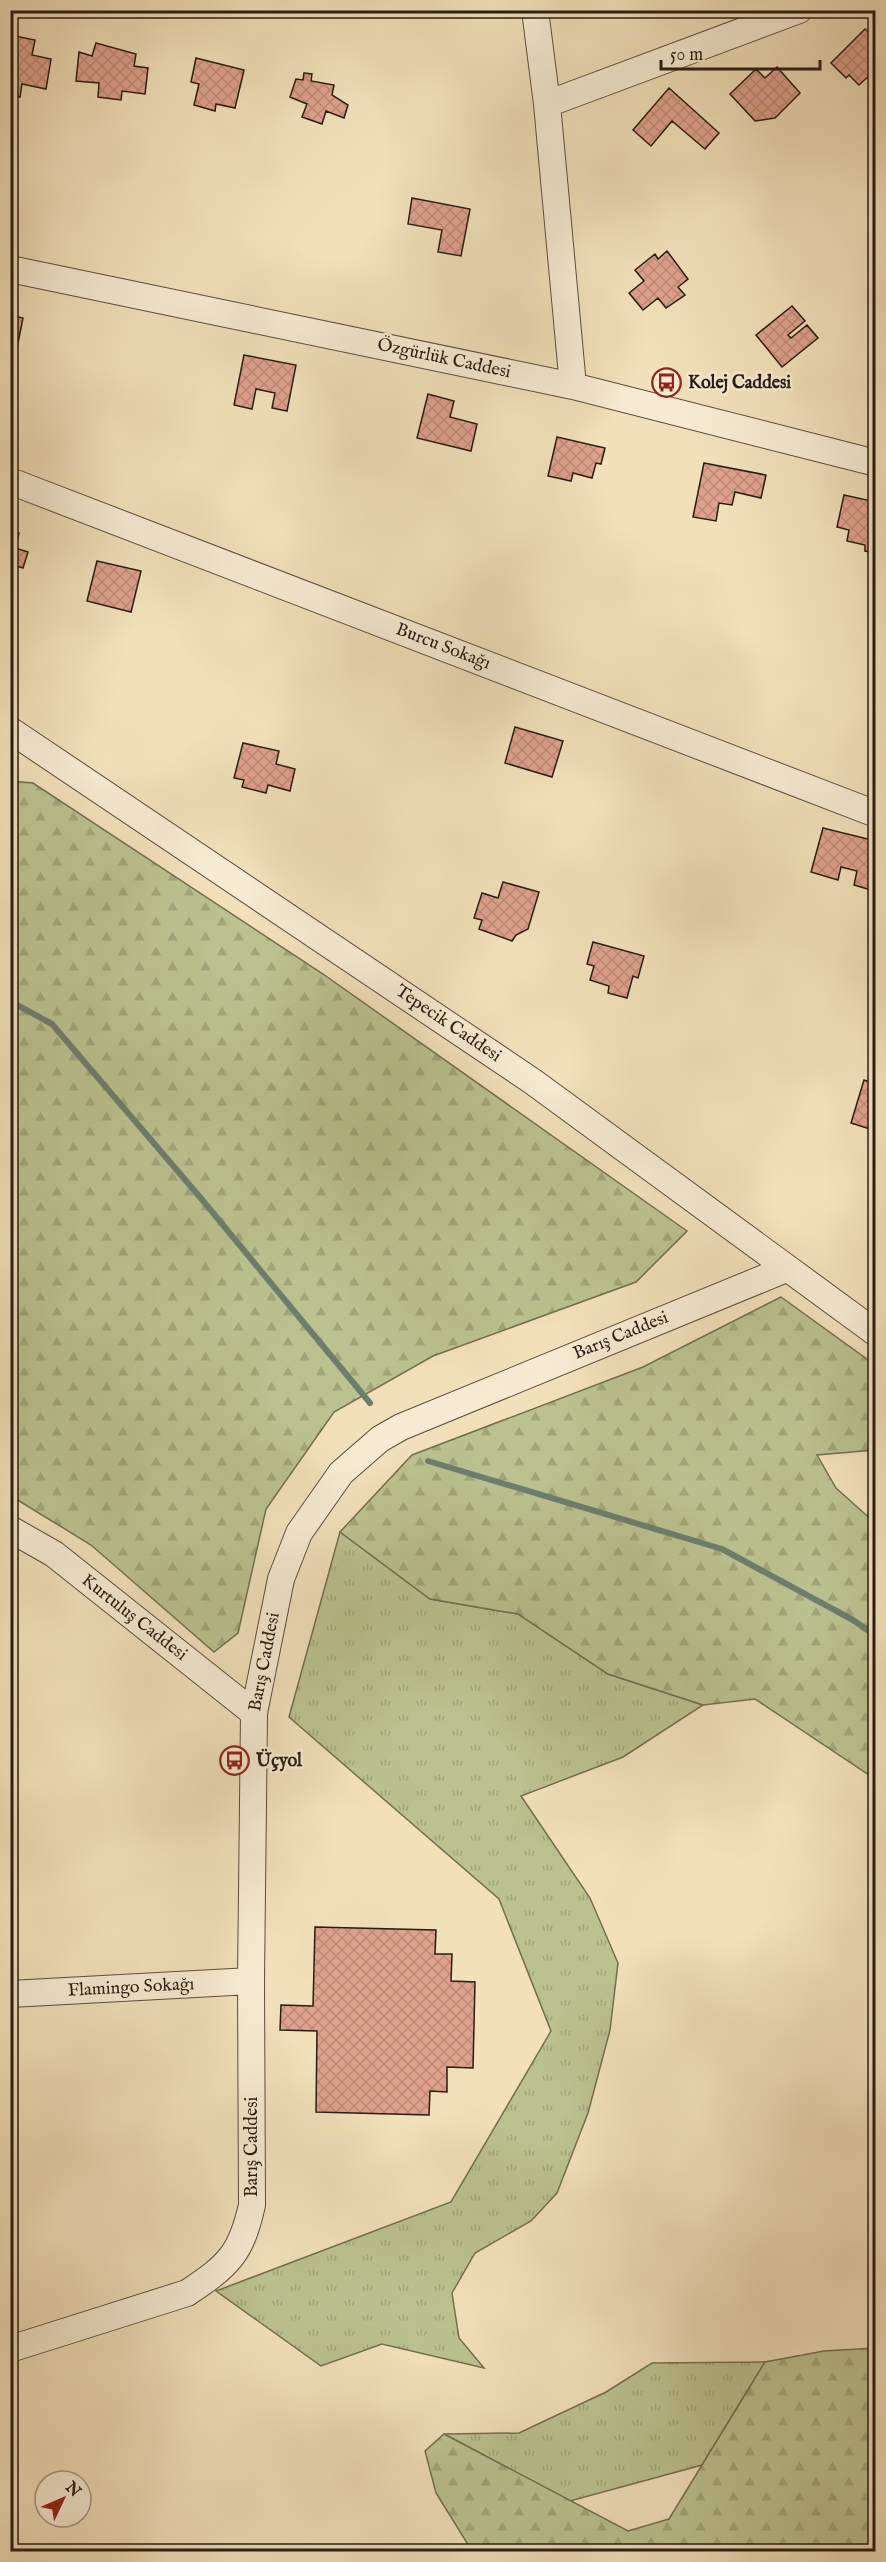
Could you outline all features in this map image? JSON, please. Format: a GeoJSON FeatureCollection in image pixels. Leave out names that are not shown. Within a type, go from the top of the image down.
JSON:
{"type":"FeatureCollection","features":[{"type":"Feature","properties":{"kind":"street"},"geometry":{"type":"LineString","coordinates":[[536,10],[573,386]]}},
{"type":"Feature","properties":{"kind":"street"},"geometry":{"type":"LineString","coordinates":[[547,104],[799,10]]}},
{"type":"Feature","properties":{"kind":"street","name":"Özgürlük Caddesi"},"geometry":{"type":"LineString","coordinates":[[10,269],[573,386],[876,463]]}},
{"type":"Feature","properties":{"kind":"street","name":"Burcu Sokağı"},"geometry":{"type":"LineString","coordinates":[[10,481],[876,814]]}},
{"type":"Feature","properties":{"kind":"street","name":"Tepecik Caddesi"},"geometry":{"type":"LineString","coordinates":[[10,730],[532,1081],[876,1333]]}},
{"type":"Feature","properties":{"kind":"street","name":"Barış Caddesi"},"geometry":{"type":"LineString","coordinates":[[10,2349],[187,2293],[212,2276],[233,2256],[246,2236],[252,2205],[251,1982],[254,1713],[282,1579],[299,1533],[324,1494],[360,1455],[401,1426],[786,1269]]}},
{"type":"Feature","properties":{"kind":"street","name":"Kurtuluş Caddesi"},"geometry":{"type":"LineString","coordinates":[[10,1529],[54,1554],[254,1713]]}},
{"type":"Feature","properties":{"kind":"street","name":"Flamingo Sokağı"},"geometry":{"type":"LineString","coordinates":[[10,1994],[251,1982]]}},
{"type":"Feature","properties":{"kind":"green space"},"geometry":{"type":"Polygon","coordinates":[[[10,781],[33,783],[323,974],[687,1231],[636,1282],[433,1356],[334,1412],[266,1509],[238,1633],[214,1652],[91,1545],[11,1496],[10,781]]]}},
{"type":"Feature","properties":{"kind":"green space"},"geometry":{"type":"Polygon","coordinates":[[[781,1297],[875,1365],[875,1450],[817,1455],[836,1488],[875,1523],[875,1779],[755,1699],[703,1705],[608,1674],[518,1614],[430,1599],[340,1532],[412,1455],[643,1367],[781,1297]]]}},
{"type":"Feature","properties":{"kind":"green space"},"geometry":{"type":"Polygon","coordinates":[[[340,1532],[430,1599],[518,1614],[608,1674],[703,1705],[623,1757],[521,1796],[590,1898],[618,1963],[610,2030],[588,2113],[557,2193],[531,2221],[475,2253],[452,2293],[459,2338],[484,2368],[382,2344],[321,2366],[216,2291],[451,2202],[551,2031],[499,1899],[289,1717],[340,1532]]]}},
{"type":"Feature","properties":{"kind":"green space"},"geometry":{"type":"Polygon","coordinates":[[[875,2348],[875,2551],[472,2551],[436,2493],[425,2451],[444,2434],[628,2531],[669,2519],[765,2362],[824,2351],[875,2348]]]}},
{"type":"Feature","properties":{"kind":"green space"},"geometry":{"type":"Polygon","coordinates":[[[765,2362],[702,2465],[570,2501],[444,2434],[519,2433],[606,2392],[652,2363],[765,2362]]]}},
{"type":"Feature","properties":{"kind":"building"},"geometry":{"type":"Polygon","coordinates":[[[865,29],[876,39],[873,45],[876,48],[876,77],[872,73],[859,85],[849,75],[846,78],[831,63],[865,29]]]}},
{"type":"Feature","properties":{"kind":"building"},"geometry":{"type":"Polygon","coordinates":[[[10,35],[35,40],[32,55],[51,59],[46,89],[22,84],[20,97],[10,95],[10,35]]]}},
{"type":"Feature","properties":{"kind":"building"},"geometry":{"type":"Polygon","coordinates":[[[96,43],[136,54],[134,66],[148,68],[145,94],[122,91],[121,100],[98,97],[99,83],[76,81],[79,52],[92,56],[96,43]]]}},
{"type":"Feature","properties":{"kind":"building"},"geometry":{"type":"Polygon","coordinates":[[[196,58],[244,70],[235,108],[216,104],[215,111],[194,105],[199,84],[191,82],[196,58]]]}},
{"type":"Feature","properties":{"kind":"building"},"geometry":{"type":"Polygon","coordinates":[[[777,67],[800,93],[775,118],[755,121],[730,94],[756,69],[765,78],[777,67]]]}},
{"type":"Feature","properties":{"kind":"building"},"geometry":{"type":"Polygon","coordinates":[[[304,73],[312,74],[311,81],[334,85],[332,95],[348,105],[344,118],[326,111],[322,124],[302,117],[307,104],[290,97],[296,79],[303,80],[304,73]]]}},
{"type":"Feature","properties":{"kind":"building"},"geometry":{"type":"Polygon","coordinates":[[[669,88],[719,133],[705,149],[672,121],[651,146],[633,130],[669,88]]]}},
{"type":"Feature","properties":{"kind":"building"},"geometry":{"type":"Polygon","coordinates":[[[412,198],[470,209],[461,256],[438,252],[442,230],[408,224],[412,198]]]}},
{"type":"Feature","properties":{"kind":"building"},"geometry":{"type":"Polygon","coordinates":[[[667,251],[688,279],[678,287],[685,295],[666,308],[658,298],[643,310],[629,293],[644,281],[635,270],[655,254],[658,259],[667,251]]]}},
{"type":"Feature","properties":{"kind":"building"},"geometry":{"type":"Polygon","coordinates":[[[792,306],[805,321],[788,335],[791,338],[807,325],[818,338],[782,367],[756,335],[792,306]]]}},
{"type":"Feature","properties":{"kind":"building"},"geometry":{"type":"Polygon","coordinates":[[[10,315],[23,318],[14,363],[10,362],[10,315]]]}},
{"type":"Feature","properties":{"kind":"building"},"geometry":{"type":"Polygon","coordinates":[[[244,355],[296,365],[287,411],[272,408],[275,393],[256,389],[252,409],[234,405],[244,355]]]}},
{"type":"Feature","properties":{"kind":"building"},"geometry":{"type":"Polygon","coordinates":[[[428,394],[454,401],[450,417],[477,424],[471,451],[417,438],[428,394]]]}},
{"type":"Feature","properties":{"kind":"building"},"geometry":{"type":"Polygon","coordinates":[[[557,437],[605,448],[601,464],[596,463],[592,478],[573,473],[571,481],[548,476],[557,437]]]}},
{"type":"Feature","properties":{"kind":"building"},"geometry":{"type":"Polygon","coordinates":[[[704,463],[766,475],[761,498],[735,492],[732,505],[719,503],[716,521],[693,517],[704,463]]]}},
{"type":"Feature","properties":{"kind":"building"},"geometry":{"type":"Polygon","coordinates":[[[844,495],[876,502],[876,553],[865,551],[865,545],[847,541],[849,530],[837,527],[844,495]]]}},
{"type":"Feature","properties":{"kind":"building"},"geometry":{"type":"Polygon","coordinates":[[[10,531],[19,533],[15,548],[28,552],[23,568],[10,564],[10,531]]]}},
{"type":"Feature","properties":{"kind":"building"},"geometry":{"type":"Polygon","coordinates":[[[97,561],[141,571],[131,612],[87,601],[97,561]]]}},
{"type":"Feature","properties":{"kind":"building"},"geometry":{"type":"Polygon","coordinates":[[[515,727],[563,741],[552,777],[505,763],[515,727]]]}},
{"type":"Feature","properties":{"kind":"building"},"geometry":{"type":"Polygon","coordinates":[[[243,743],[279,751],[276,764],[295,769],[290,791],[268,785],[266,793],[242,787],[244,780],[234,778],[243,743]]]}},
{"type":"Feature","properties":{"kind":"building"},"geometry":{"type":"Polygon","coordinates":[[[823,828],[876,841],[874,891],[854,885],[857,871],[841,867],[838,880],[811,872],[823,828]]]}},
{"type":"Feature","properties":{"kind":"building"},"geometry":{"type":"Polygon","coordinates":[[[503,882],[539,892],[528,929],[516,935],[512,941],[479,929],[482,920],[474,918],[482,893],[498,898],[503,882]]]}},
{"type":"Feature","properties":{"kind":"building"},"geometry":{"type":"Polygon","coordinates":[[[593,942],[644,956],[638,978],[633,976],[627,998],[608,993],[609,986],[590,980],[594,966],[587,964],[593,942]]]}},
{"type":"Feature","properties":{"kind":"building"},"geometry":{"type":"Polygon","coordinates":[[[864,1080],[876,1084],[876,1131],[851,1123],[864,1080]]]}},
{"type":"Feature","properties":{"kind":"building"},"geometry":{"type":"Polygon","coordinates":[[[315,1927],[436,1930],[435,1954],[452,1954],[451,1981],[475,1982],[473,2068],[447,2067],[447,2092],[430,2091],[429,2115],[316,2112],[317,2031],[280,2030],[281,2005],[313,2006],[315,1927]]]}},
{"type":"Feature","properties":{"kind":"waterway"},"geometry":{"type":"LineString","coordinates":[[10,1001],[52,1024],[199,1196],[370,1403]]}},
{"type":"Feature","properties":{"kind":"waterway"},"geometry":{"type":"LineString","coordinates":[[428,1461],[722,1549],[853,1620],[876,1636]]}},
{"type":"Feature","properties":{"kind":"place","name":"Kolej Caddesi"},"geometry":{"type":"Point","coordinates":[667,383]}},
{"type":"Feature","properties":{"kind":"place","name":"Üçyol"},"geometry":{"type":"Point","coordinates":[235,1761]}}]}
